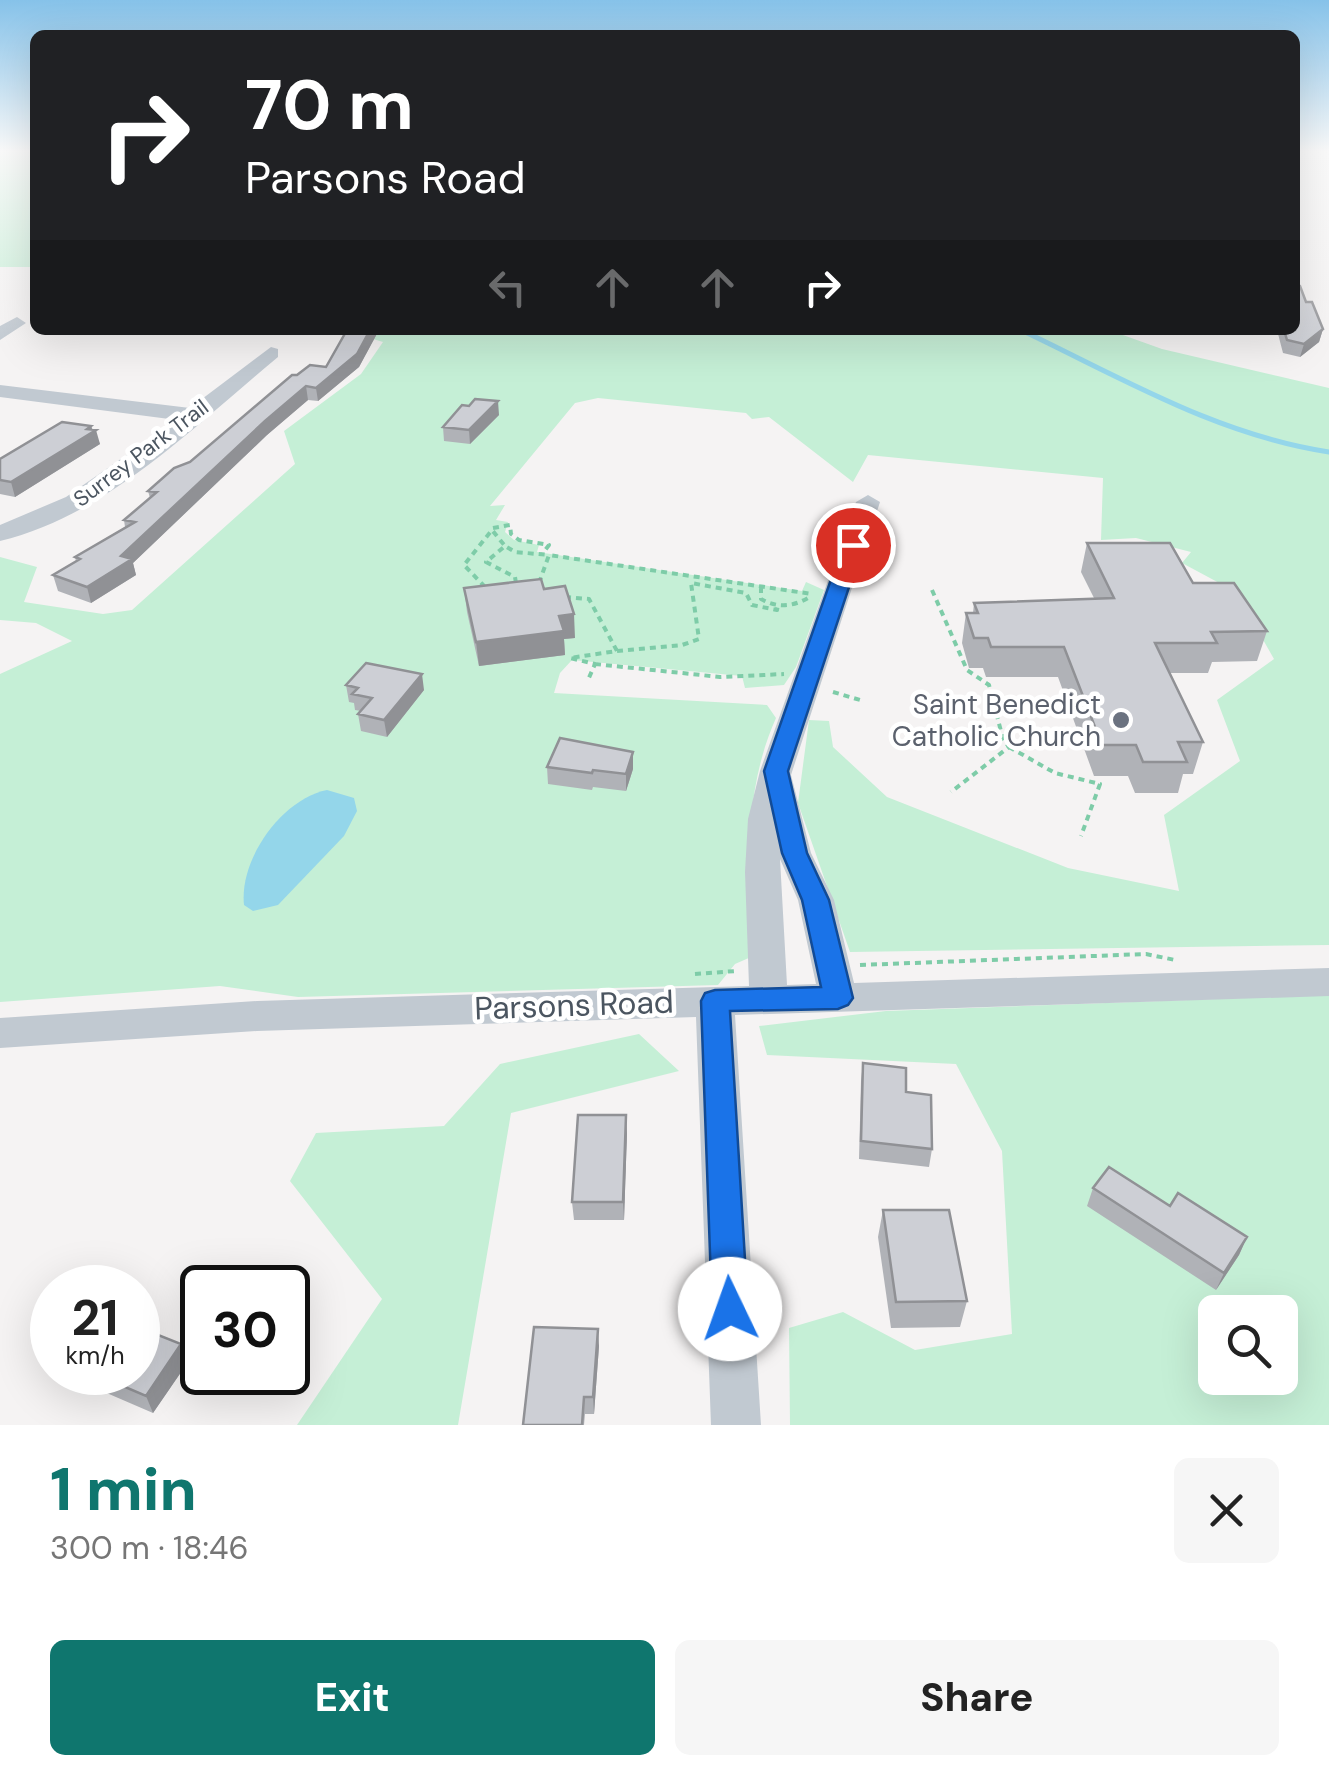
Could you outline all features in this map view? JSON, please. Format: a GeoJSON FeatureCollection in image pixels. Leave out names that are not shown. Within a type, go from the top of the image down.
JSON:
{"type":"FeatureCollection","features":[{"type":"Feature","properties":{"kind":"street","name":"Surrey Park Trail"},"geometry":{"type":"LineString","coordinates":[[0,534],[81,501],[271,352]]}},
{"type":"Feature","properties":{"kind":"street"},"geometry":{"type":"LineString","coordinates":[[0,391],[192,415]]}},
{"type":"Feature","properties":{"kind":"street"},"geometry":{"type":"LineString","coordinates":[[769,1000],[762,872],[765,819],[776,771],[868,502]]}},
{"type":"Feature","properties":{"kind":"street"},"geometry":{"type":"LineString","coordinates":[[776,771],[794,853],[816,900],[838,998]]}},
{"type":"Feature","properties":{"kind":"street","name":"Parsons Road"},"geometry":{"type":"LineString","coordinates":[[0,1032],[257,1016],[1329,982]]}},
{"type":"Feature","properties":{"kind":"street"},"geometry":{"type":"LineString","coordinates":[[715,1001],[736,1425]]}},
{"type":"Feature","properties":{"kind":"path"},"geometry":{"type":"LineString","coordinates":[[493,594],[464,565],[492,530],[510,524],[511,534],[519,540],[549,545],[538,590]]}},
{"type":"Feature","properties":{"kind":"path"},"geometry":{"type":"LineString","coordinates":[[492,530],[515,552],[818,595]]}},
{"type":"Feature","properties":{"kind":"path"},"geometry":{"type":"LineString","coordinates":[[505,546],[490,554],[486,562],[515,578],[516,588],[511,590]]}},
{"type":"Feature","properties":{"kind":"path"},"geometry":{"type":"LineString","coordinates":[[778,605],[777,610],[752,605],[746,593],[691,583],[699,639],[689,646],[645,645],[570,658],[574,662],[720,677],[788,673]]}},
{"type":"Feature","properties":{"kind":"path"},"geometry":{"type":"LineString","coordinates":[[761,587],[761,599],[778,605],[798,604],[810,594]]}},
{"type":"Feature","properties":{"kind":"path"},"geometry":{"type":"LineString","coordinates":[[932,590],[967,670],[989,685],[1002,739],[1056,772],[1100,784],[1081,836]]}},
{"type":"Feature","properties":{"kind":"path"},"geometry":{"type":"LineString","coordinates":[[560,596],[589,599],[617,650]]}},
{"type":"Feature","properties":{"kind":"path"},"geometry":{"type":"LineString","coordinates":[[610,654],[618,666]]}},
{"type":"Feature","properties":{"kind":"path"},"geometry":{"type":"LineString","coordinates":[[588,680],[595,664]]}},
{"type":"Feature","properties":{"kind":"path"},"geometry":{"type":"LineString","coordinates":[[951,792],[1009,746]]}},
{"type":"Feature","properties":{"kind":"green space"},"geometry":{"type":"Polygon","coordinates":[[[0,218],[30,218],[30,267],[0,267],[0,218]]]}},
{"type":"Feature","properties":{"kind":"green space"},"geometry":{"type":"Polygon","coordinates":[[[1123,335],[1162,349],[1329,388],[1329,945],[850,952],[798,803],[809,720],[829,721],[833,747],[887,797],[1068,868],[1179,891],[1164,815],[1240,761],[1217,700],[1274,659],[1236,592],[1182,563],[1191,552],[1136,538],[1101,540],[1103,478],[868,455],[853,482],[769,417],[752,419],[746,413],[598,398],[575,403],[490,506],[505,505],[496,520],[508,522],[505,532],[514,540],[539,545],[537,552],[802,591],[806,582],[824,590],[796,667],[784,685],[745,688],[742,676],[572,660],[560,673],[554,693],[767,705],[776,718],[757,776],[753,805],[749,865],[751,957],[735,964],[718,985],[298,997],[220,986],[0,1002],[0,674],[72,641],[36,623],[0,620],[0,557],[37,567],[24,602],[103,614],[132,610],[295,464],[284,431],[361,374],[383,342],[363,336],[1123,335]]]}},
{"type":"Feature","properties":{"kind":"green space"},"geometry":{"type":"Polygon","coordinates":[[[1329,995],[1329,1425],[790,1425],[789,1328],[843,1312],[915,1350],[1012,1334],[1002,1151],[956,1064],[767,1055],[759,1026],[886,1011],[1329,995]]]}},
{"type":"Feature","properties":{"kind":"green space"},"geometry":{"type":"Polygon","coordinates":[[[639,1034],[679,1071],[511,1113],[458,1425],[297,1425],[382,1299],[290,1181],[316,1133],[444,1126],[500,1064],[639,1034]]]}},
{"type":"Feature","properties":{"kind":"water"},"geometry":{"type":"Polygon","coordinates":[[[327,790],[354,798],[357,811],[344,836],[278,905],[253,911],[244,905],[244,887],[256,851],[294,805],[327,790]]]}},
{"type":"Feature","properties":{"kind":"building"},"geometry":{"type":"Polygon","coordinates":[[[1300,286],[1306,302],[1312,302],[1323,329],[1304,344],[1287,340],[1286,335],[1300,335],[1300,286]]]}},
{"type":"Feature","properties":{"kind":"building"},"geometry":{"type":"Polygon","coordinates":[[[344,335],[367,335],[357,354],[316,388],[306,386],[265,421],[121,556],[132,559],[87,587],[53,575],[80,559],[75,557],[135,522],[124,520],[157,492],[148,491],[174,468],[190,462],[292,375],[310,365],[326,367],[344,335]]]}},
{"type":"Feature","properties":{"kind":"building"},"geometry":{"type":"Polygon","coordinates":[[[475,399],[498,401],[469,430],[443,427],[462,405],[469,406],[475,399]]]}},
{"type":"Feature","properties":{"kind":"building"},"geometry":{"type":"Polygon","coordinates":[[[62,422],[96,430],[11,482],[0,480],[0,459],[62,422]]]}},
{"type":"Feature","properties":{"kind":"building"},"geometry":{"type":"Polygon","coordinates":[[[1087,543],[1170,543],[1193,583],[1234,583],[1267,631],[1211,632],[1217,643],[1155,643],[1203,742],[1178,742],[1187,762],[1143,762],[1136,745],[1102,745],[1064,647],[991,647],[988,638],[974,638],[966,613],[978,613],[974,603],[1114,598],[1087,543]]]}},
{"type":"Feature","properties":{"kind":"building"},"geometry":{"type":"Polygon","coordinates":[[[541,579],[544,589],[565,586],[574,614],[559,616],[564,631],[476,642],[464,588],[541,579]]]}},
{"type":"Feature","properties":{"kind":"building"},"geometry":{"type":"Polygon","coordinates":[[[366,663],[422,674],[384,720],[358,714],[372,698],[352,694],[358,688],[346,685],[366,663]]]}},
{"type":"Feature","properties":{"kind":"building"},"geometry":{"type":"Polygon","coordinates":[[[560,738],[633,752],[626,774],[547,767],[560,738]]]}},
{"type":"Feature","properties":{"kind":"building"},"geometry":{"type":"Polygon","coordinates":[[[863,1063],[906,1068],[906,1092],[931,1095],[932,1149],[861,1141],[863,1063]]]}},
{"type":"Feature","properties":{"kind":"building"},"geometry":{"type":"Polygon","coordinates":[[[578,1115],[626,1115],[623,1202],[572,1202],[578,1115]]]}},
{"type":"Feature","properties":{"kind":"building"},"geometry":{"type":"Polygon","coordinates":[[[1109,1167],[1170,1206],[1178,1193],[1247,1237],[1224,1273],[1093,1188],[1109,1167]]]}},
{"type":"Feature","properties":{"kind":"building"},"geometry":{"type":"Polygon","coordinates":[[[883,1210],[949,1210],[967,1301],[896,1302],[883,1210]]]}},
{"type":"Feature","properties":{"kind":"building"},"geometry":{"type":"Polygon","coordinates":[[[534,1327],[598,1329],[593,1397],[584,1397],[582,1425],[523,1425],[534,1327]]]}},
{"type":"Feature","properties":{"kind":"building"},"geometry":{"type":"Polygon","coordinates":[[[160,1336],[180,1345],[160,1375],[160,1336]]]}},
{"type":"Feature","properties":{"kind":"waterway"},"geometry":{"type":"LineString","coordinates":[[1031,335],[1209,419],[1248,433],[1329,452]]}},
{"type":"Feature","properties":{"kind":"place","name":"Saint Benedict Catholic Church"},"geometry":{"type":"Point","coordinates":[1121,720]}},
{"type":"Feature","properties":{"kind":"route"},"geometry":{"type":"LineString","coordinates":[[730,1309],[715,1001],[838,998],[816,900],[794,853],[776,771],[853,545]]}}]}
